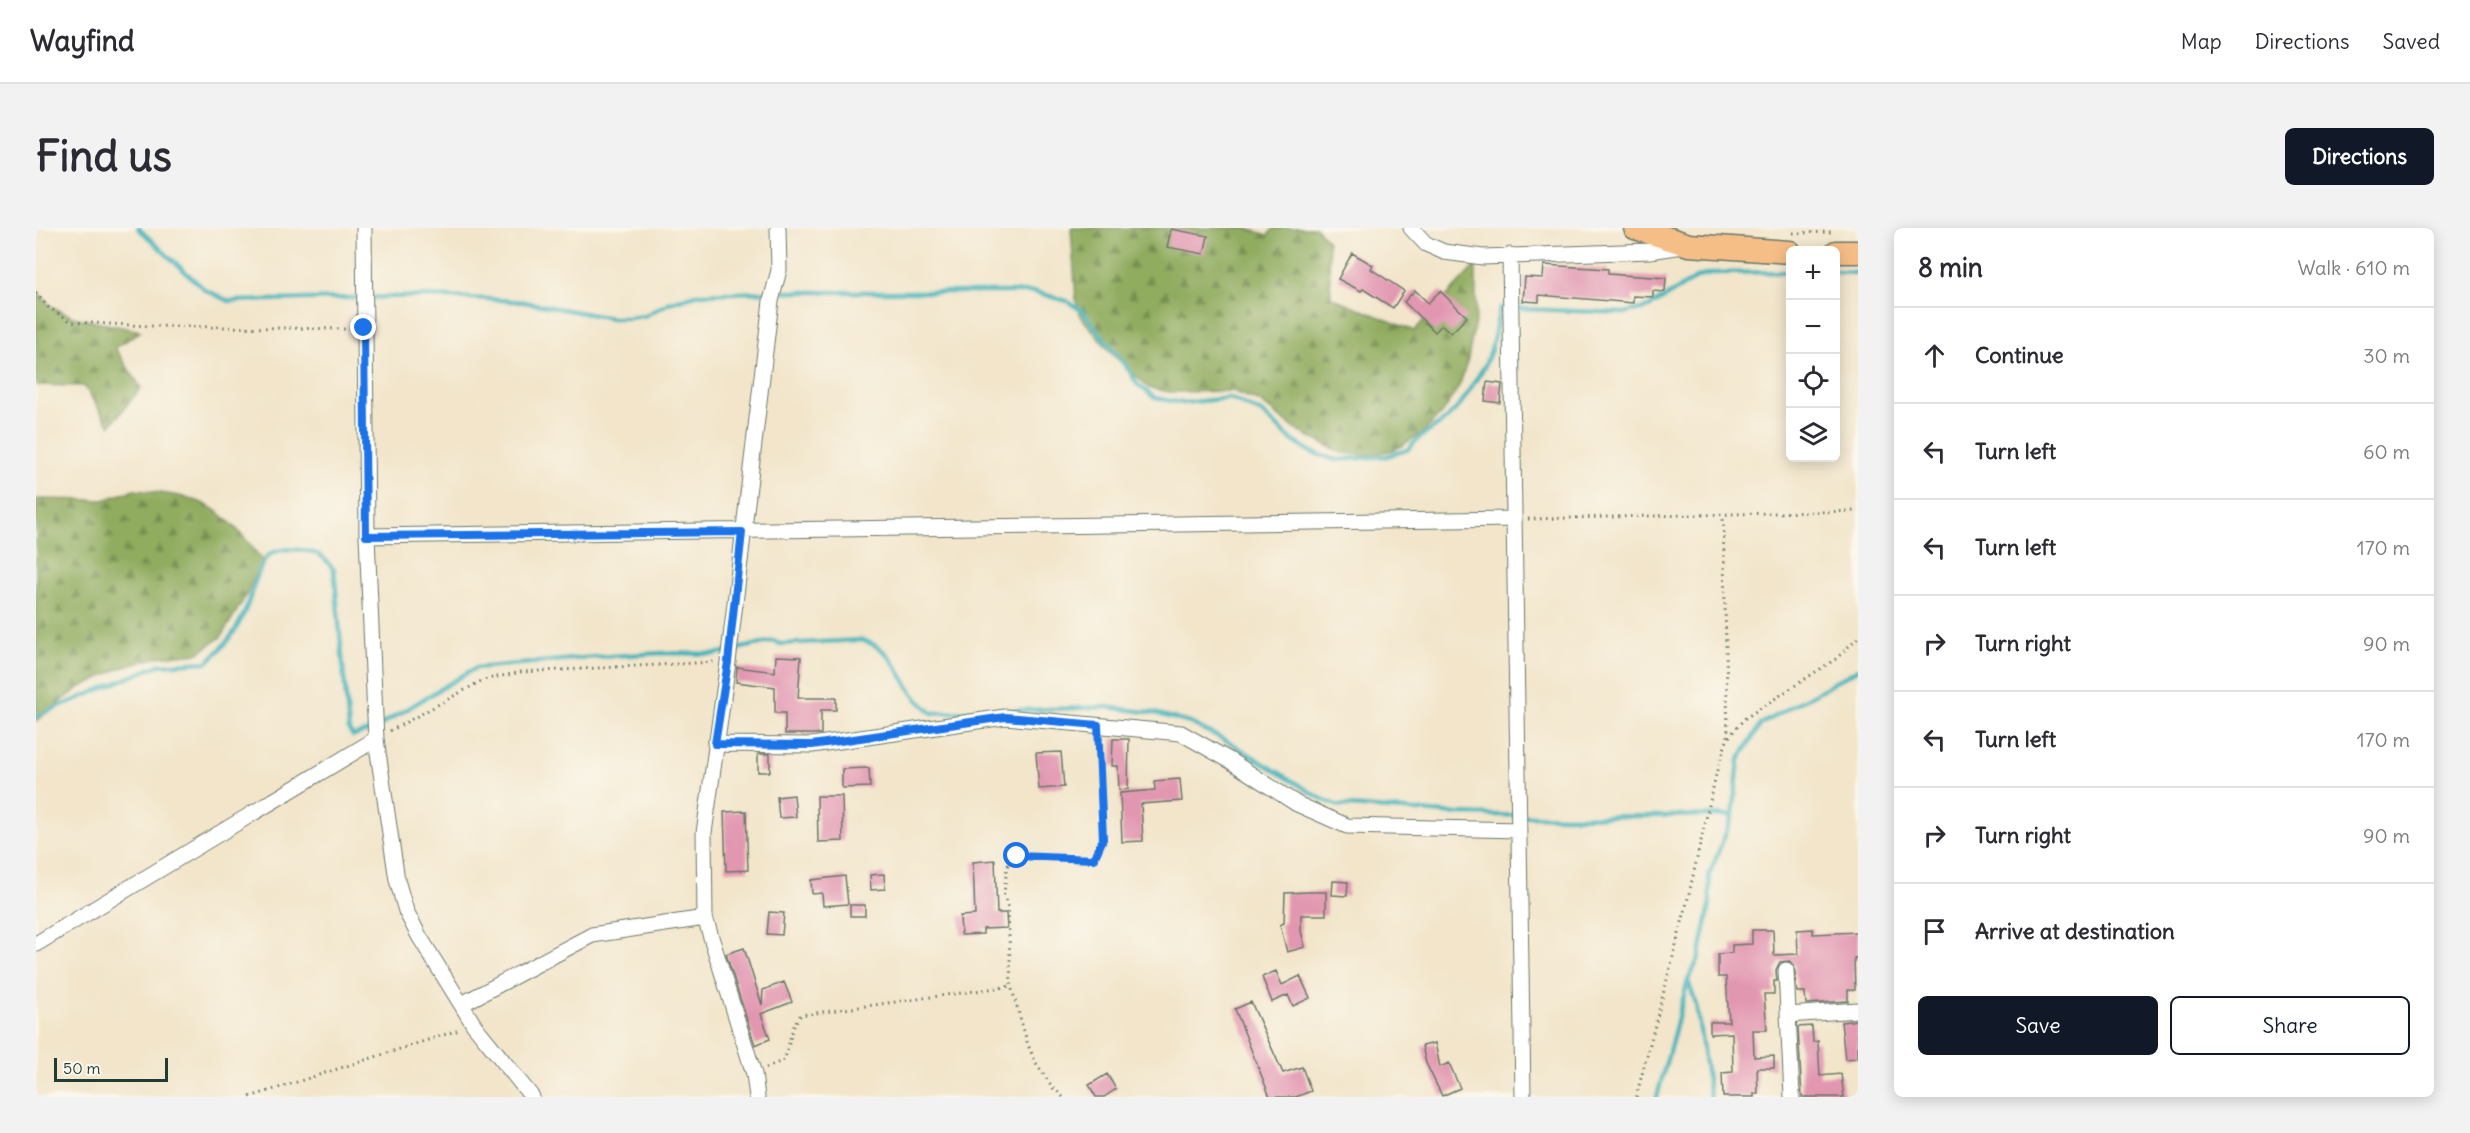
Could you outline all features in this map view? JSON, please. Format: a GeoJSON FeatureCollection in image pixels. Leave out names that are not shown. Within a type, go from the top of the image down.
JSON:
{"type":"FeatureCollection","features":[{"type":"Feature","properties":{"kind":"main road"},"geometry":{"type":"LineString","coordinates":[[1635,228],[1689,245],[1786,252]]}},
{"type":"Feature","properties":{"kind":"main road"},"geometry":{"type":"LineString","coordinates":[[1840,252],[1858,252]]}},
{"type":"Feature","properties":{"kind":"street"},"geometry":{"type":"LineString","coordinates":[[364,228],[366,536],[376,739],[397,880],[406,911],[419,936],[474,1025],[532,1097]]}},
{"type":"Feature","properties":{"kind":"street"},"geometry":{"type":"LineString","coordinates":[[757,1097],[754,1074],[705,918],[704,833],[728,662],[771,301],[779,270],[778,228]]}},
{"type":"Feature","properties":{"kind":"street"},"geometry":{"type":"LineString","coordinates":[[1411,228],[1426,244],[1444,252],[1482,256],[1650,251],[1689,245]]}},
{"type":"Feature","properties":{"kind":"street"},"geometry":{"type":"LineString","coordinates":[[1510,255],[1523,1097]]}},
{"type":"Feature","properties":{"kind":"street"},"geometry":{"type":"LineString","coordinates":[[366,536],[1514,519]]}},
{"type":"Feature","properties":{"kind":"street"},"geometry":{"type":"LineString","coordinates":[[715,744],[812,745],[1005,717],[1098,725],[1181,734],[1229,760],[1297,804],[1347,826],[1519,830]]}},
{"type":"Feature","properties":{"kind":"street"},"geometry":{"type":"LineString","coordinates":[[36,944],[376,739]]}},
{"type":"Feature","properties":{"kind":"street"},"geometry":{"type":"LineString","coordinates":[[462,1004],[592,935],[705,918]]}},
{"type":"Feature","properties":{"kind":"street"},"geometry":{"type":"LineString","coordinates":[[1786,970],[1792,1097]]}},
{"type":"Feature","properties":{"kind":"street"},"geometry":{"type":"LineString","coordinates":[[1788,1015],[1858,1010]]}},
{"type":"Feature","properties":{"kind":"path"},"geometry":{"type":"LineString","coordinates":[[36,293],[48,307],[72,322],[150,326],[364,328]]}},
{"type":"Feature","properties":{"kind":"path"},"geometry":{"type":"LineString","coordinates":[[1514,519],[1858,511]]}},
{"type":"Feature","properties":{"kind":"path"},"geometry":{"type":"LineString","coordinates":[[1723,515],[1728,738]]}},
{"type":"Feature","properties":{"kind":"path"},"geometry":{"type":"LineString","coordinates":[[1636,1097],[1685,911],[1718,766],[1728,738],[1744,719],[1837,658],[1858,637]]}},
{"type":"Feature","properties":{"kind":"path"},"geometry":{"type":"LineString","coordinates":[[376,739],[483,680],[521,672],[728,662]]}},
{"type":"Feature","properties":{"kind":"path"},"geometry":{"type":"LineString","coordinates":[[1063,1097],[1053,1088],[1032,1054],[1011,986],[1008,908],[1004,894],[1007,866],[1017,856],[1094,859],[1103,839],[1098,725]]}},
{"type":"Feature","properties":{"kind":"path"},"geometry":{"type":"LineString","coordinates":[[754,1074],[784,1060],[790,1046],[795,1022],[801,1015],[1011,986]]}},
{"type":"Feature","properties":{"kind":"path"},"geometry":{"type":"LineString","coordinates":[[250,1097],[474,1025]]}},
{"type":"Feature","properties":{"kind":"green space"},"geometry":{"type":"Polygon","coordinates":[[[1071,228],[1245,228],[1268,235],[1274,228],[1316,228],[1328,241],[1331,297],[1414,331],[1476,265],[1476,316],[1468,359],[1460,384],[1446,408],[1424,432],[1394,450],[1369,455],[1342,453],[1298,431],[1260,402],[1233,391],[1169,392],[1149,388],[1112,354],[1081,317],[1076,300],[1071,228]]]}},
{"type":"Feature","properties":{"kind":"green space"},"geometry":{"type":"Polygon","coordinates":[[[36,290],[51,306],[73,317],[141,331],[115,348],[141,388],[110,426],[84,386],[36,385],[36,290]]]}},
{"type":"Feature","properties":{"kind":"green space"},"geometry":{"type":"Polygon","coordinates":[[[134,490],[169,494],[202,503],[220,514],[236,528],[262,560],[247,594],[221,637],[198,653],[158,657],[118,669],[79,688],[36,721],[36,499],[103,500],[134,490]]]}},
{"type":"Feature","properties":{"kind":"building"},"geometry":{"type":"Polygon","coordinates":[[[1171,229],[1208,236],[1204,254],[1167,247],[1171,229]]]}},
{"type":"Feature","properties":{"kind":"building"},"geometry":{"type":"Polygon","coordinates":[[[1352,253],[1373,265],[1371,269],[1404,291],[1393,308],[1363,289],[1361,291],[1338,279],[1352,253]]]}},
{"type":"Feature","properties":{"kind":"building"},"geometry":{"type":"Polygon","coordinates":[[[1544,265],[1608,269],[1608,274],[1666,278],[1665,292],[1653,291],[1653,297],[1633,296],[1633,303],[1539,295],[1539,302],[1523,301],[1525,277],[1543,278],[1544,265]]]}},
{"type":"Feature","properties":{"kind":"building"},"geometry":{"type":"Polygon","coordinates":[[[1415,290],[1428,303],[1440,291],[1467,317],[1451,333],[1442,325],[1435,332],[1404,302],[1415,290]]]}},
{"type":"Feature","properties":{"kind":"building"},"geometry":{"type":"Polygon","coordinates":[[[1487,382],[1502,384],[1500,403],[1485,401],[1487,382]]]}},
{"type":"Feature","properties":{"kind":"building"},"geometry":{"type":"Polygon","coordinates":[[[776,656],[801,657],[798,698],[836,698],[836,710],[821,710],[821,734],[785,734],[785,713],[775,713],[775,687],[736,682],[737,667],[775,672],[776,656]]]}},
{"type":"Feature","properties":{"kind":"building"},"geometry":{"type":"Polygon","coordinates":[[[1113,739],[1129,739],[1128,789],[1119,790],[1118,766],[1112,766],[1113,739]]]}},
{"type":"Feature","properties":{"kind":"building"},"geometry":{"type":"Polygon","coordinates":[[[1061,752],[1064,787],[1039,789],[1036,753],[1061,752]]]}},
{"type":"Feature","properties":{"kind":"building"},"geometry":{"type":"Polygon","coordinates":[[[758,754],[770,754],[770,772],[758,772],[758,754]]]}},
{"type":"Feature","properties":{"kind":"building"},"geometry":{"type":"Polygon","coordinates":[[[869,768],[870,787],[842,788],[842,769],[869,768]]]}},
{"type":"Feature","properties":{"kind":"building"},"geometry":{"type":"Polygon","coordinates":[[[1180,779],[1182,801],[1141,804],[1143,841],[1122,842],[1120,793],[1155,790],[1154,781],[1180,779]]]}},
{"type":"Feature","properties":{"kind":"building"},"geometry":{"type":"Polygon","coordinates":[[[794,795],[796,817],[779,818],[777,797],[794,795]]]}},
{"type":"Feature","properties":{"kind":"building"},"geometry":{"type":"Polygon","coordinates":[[[817,796],[842,796],[843,841],[818,842],[817,796]]]}},
{"type":"Feature","properties":{"kind":"building"},"geometry":{"type":"Polygon","coordinates":[[[746,811],[748,870],[726,871],[724,812],[746,811]]]}},
{"type":"Feature","properties":{"kind":"building"},"geometry":{"type":"Polygon","coordinates":[[[995,860],[997,913],[1006,913],[1007,928],[983,929],[983,934],[961,935],[960,916],[975,915],[973,862],[995,860]]]}},
{"type":"Feature","properties":{"kind":"building"},"geometry":{"type":"Polygon","coordinates":[[[884,874],[885,889],[871,890],[870,875],[884,874]]]}},
{"type":"Feature","properties":{"kind":"building"},"geometry":{"type":"Polygon","coordinates":[[[845,876],[848,904],[823,906],[822,893],[812,894],[811,880],[845,876]]]}},
{"type":"Feature","properties":{"kind":"building"},"geometry":{"type":"Polygon","coordinates":[[[1333,881],[1348,882],[1347,896],[1332,895],[1333,881]]]}},
{"type":"Feature","properties":{"kind":"building"},"geometry":{"type":"Polygon","coordinates":[[[1326,892],[1326,915],[1301,915],[1301,931],[1305,947],[1287,952],[1280,925],[1284,923],[1285,893],[1326,892]]]}},
{"type":"Feature","properties":{"kind":"building"},"geometry":{"type":"Polygon","coordinates":[[[850,905],[865,905],[865,916],[850,916],[850,905]]]}},
{"type":"Feature","properties":{"kind":"building"},"geometry":{"type":"Polygon","coordinates":[[[769,912],[784,913],[782,935],[767,934],[769,912]]]}},
{"type":"Feature","properties":{"kind":"building"},"geometry":{"type":"Polygon","coordinates":[[[1813,929],[1813,934],[1858,932],[1858,958],[1854,958],[1855,990],[1848,990],[1848,1001],[1806,1004],[1805,992],[1797,992],[1794,965],[1790,961],[1780,962],[1776,970],[1777,981],[1774,981],[1774,994],[1764,994],[1767,1030],[1753,1030],[1754,1057],[1774,1056],[1774,1068],[1757,1068],[1758,1094],[1754,1094],[1754,1097],[1723,1097],[1722,1073],[1733,1072],[1732,1033],[1710,1034],[1710,1022],[1729,1022],[1726,977],[1718,977],[1718,954],[1732,953],[1732,945],[1752,944],[1752,930],[1773,930],[1774,955],[1798,954],[1797,930],[1813,929]]]}},
{"type":"Feature","properties":{"kind":"building"},"geometry":{"type":"Polygon","coordinates":[[[744,948],[762,1005],[763,990],[784,982],[792,1002],[761,1014],[770,1039],[755,1045],[726,954],[744,948]]]}},
{"type":"Feature","properties":{"kind":"building"},"geometry":{"type":"Polygon","coordinates":[[[1276,971],[1282,985],[1300,976],[1310,998],[1293,1006],[1288,995],[1272,1002],[1262,977],[1276,971]]]}},
{"type":"Feature","properties":{"kind":"building"},"geometry":{"type":"Polygon","coordinates":[[[1251,1002],[1283,1073],[1302,1067],[1311,1091],[1296,1097],[1270,1097],[1235,1009],[1251,1002]]]}},
{"type":"Feature","properties":{"kind":"building"},"geometry":{"type":"Polygon","coordinates":[[[1858,1020],[1858,1058],[1845,1059],[1841,1022],[1858,1020]]]}},
{"type":"Feature","properties":{"kind":"building"},"geometry":{"type":"Polygon","coordinates":[[[1812,1026],[1813,1042],[1818,1041],[1820,1076],[1841,1074],[1844,1097],[1802,1097],[1798,1027],[1812,1026]]]}},
{"type":"Feature","properties":{"kind":"building"},"geometry":{"type":"Polygon","coordinates":[[[1435,1043],[1440,1067],[1449,1063],[1460,1088],[1442,1096],[1426,1063],[1422,1046],[1435,1043]]]}},
{"type":"Feature","properties":{"kind":"building"},"geometry":{"type":"Polygon","coordinates":[[[1107,1074],[1116,1089],[1104,1097],[1096,1097],[1089,1085],[1107,1074]]]}},
{"type":"Feature","properties":{"kind":"waterway"},"geometry":{"type":"LineString","coordinates":[[138,228],[205,290],[229,301],[428,296],[524,302],[611,318],[628,318],[644,316],[669,303],[699,294],[767,292]]}},
{"type":"Feature","properties":{"kind":"waterway"},"geometry":{"type":"LineString","coordinates":[[782,292],[1035,292],[1067,301],[1082,311],[1129,370],[1137,384],[1155,398],[1183,403],[1230,398],[1262,413],[1293,441],[1311,452],[1336,460],[1387,456],[1407,450],[1418,439],[1444,421],[1460,405],[1484,367],[1491,350],[1500,308],[1624,313],[1649,307],[1698,277],[1715,273],[1786,272]]}},
{"type":"Feature","properties":{"kind":"waterway"},"geometry":{"type":"LineString","coordinates":[[1840,272],[1858,273]]}},
{"type":"Feature","properties":{"kind":"waterway"},"geometry":{"type":"LineString","coordinates":[[36,716],[159,665],[207,662],[224,645],[238,625],[264,560],[278,551],[292,549],[320,555],[334,570],[349,730],[353,736],[371,730]]}},
{"type":"Feature","properties":{"kind":"waterway"},"geometry":{"type":"LineString","coordinates":[[379,726],[475,668],[662,653],[715,654],[773,641],[780,644],[861,640],[872,644],[889,656],[911,691],[932,713],[1106,707],[1155,713],[1190,723],[1231,743],[1320,798],[1336,805],[1458,814],[1567,817],[1733,815]]}},
{"type":"Feature","properties":{"kind":"waterway"},"geometry":{"type":"LineString","coordinates":[[1657,1097],[1688,980],[1699,958],[1710,905],[1709,875],[1733,815],[1739,760],[1761,724],[1858,669]]}},
{"type":"Feature","properties":{"kind":"waterway"},"geometry":{"type":"LineString","coordinates":[[1688,980],[1696,1004],[1710,1097]]}},
{"type":"Feature","properties":{"kind":"route"},"geometry":{"type":"LineString","coordinates":[[364,328],[366,536],[742,532],[728,662],[715,744],[812,745],[1005,717],[1098,725],[1103,839],[1094,859],[1017,856]]}}]}
